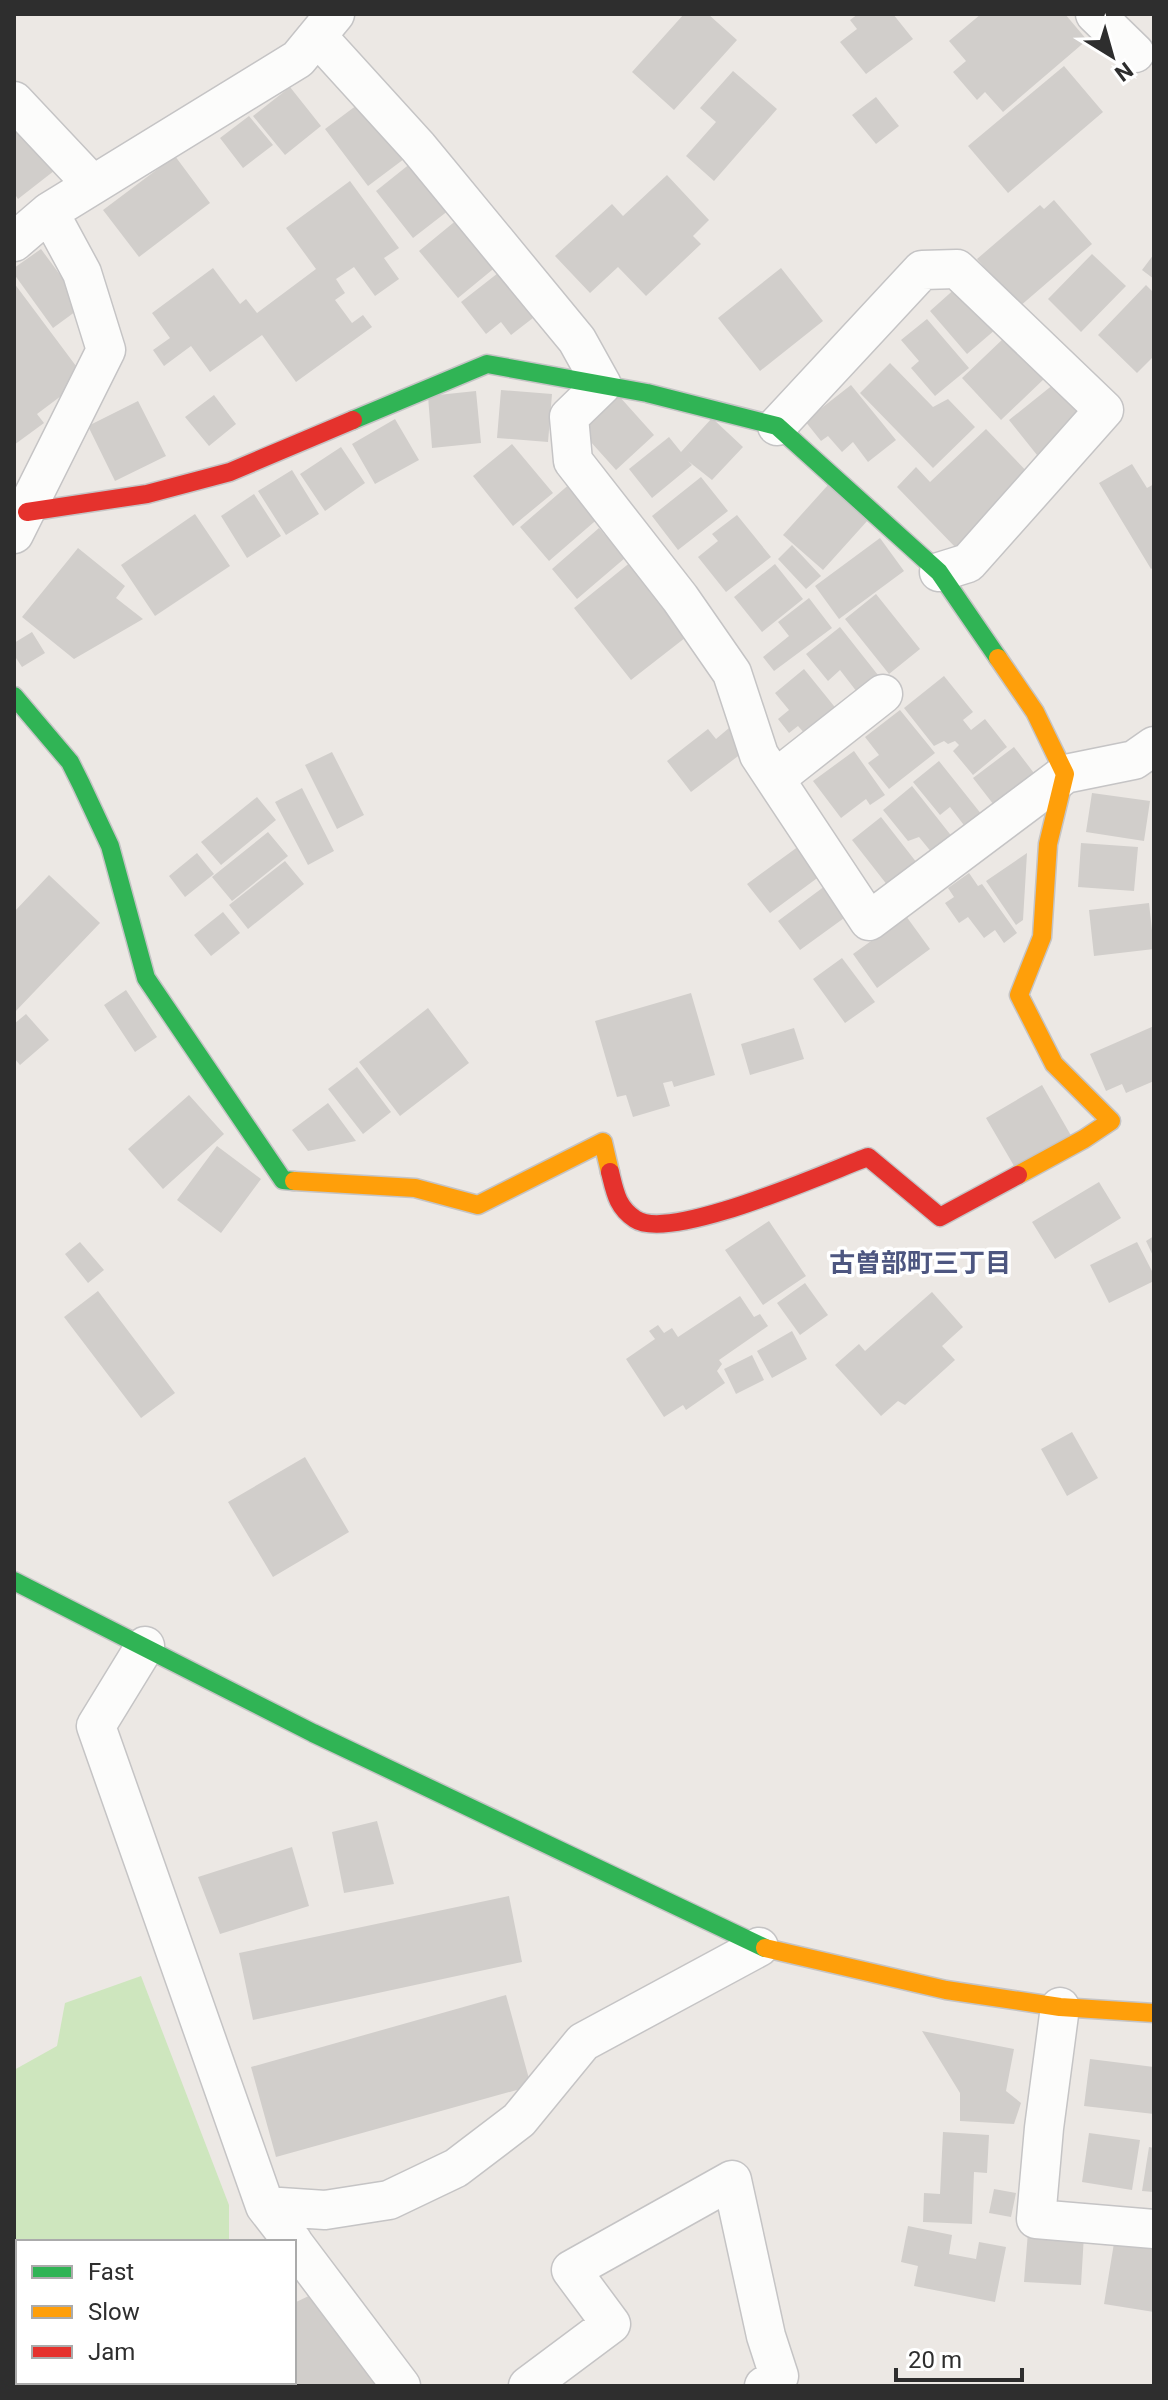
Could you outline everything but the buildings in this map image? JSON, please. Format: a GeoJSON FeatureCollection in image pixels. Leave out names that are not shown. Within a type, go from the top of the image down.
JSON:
{"type":"FeatureCollection","features":[{"type":"Feature","properties":{"kind":"street"},"geometry":{"type":"LineString","coordinates":[[1095,14],[1135,53]]}},
{"type":"Feature","properties":{"kind":"street"},"geometry":{"type":"LineString","coordinates":[[14,242],[49,212],[298,59],[326,25],[418,147],[577,340],[602,385]]}},
{"type":"Feature","properties":{"kind":"street"},"geometry":{"type":"LineString","coordinates":[[14,101],[93,185]]}},
{"type":"Feature","properties":{"kind":"street"},"geometry":{"type":"LineString","coordinates":[[21,523],[106,350],[82,273],[49,212]]}},
{"type":"Feature","properties":{"kind":"street"},"geometry":{"type":"LineString","coordinates":[[777,426],[922,270],[957,269],[1104,410],[968,563],[939,572]]}},
{"type":"Feature","properties":{"kind":"street"},"geometry":{"type":"LineString","coordinates":[[16,702],[70,762],[104,834],[146,978],[283,1180],[415,1188],[478,1205],[603,1142],[617,1202],[637,1221],[667,1223],[705,1218],[868,1157],[940,1217],[1084,1139],[1111,1121],[1054,1064],[1019,995],[1042,937],[1048,844],[1065,774],[1035,712],[939,572],[777,426],[647,393],[487,364],[230,472],[21,523]]}},
{"type":"Feature","properties":{"kind":"street"},"geometry":{"type":"LineString","coordinates":[[602,385],[569,417],[573,461],[680,598],[732,673],[759,755],[869,921],[1065,774],[1134,760],[1154,746]]}},
{"type":"Feature","properties":{"kind":"street"},"geometry":{"type":"LineString","coordinates":[[775,779],[883,694]]}},
{"type":"Feature","properties":{"kind":"street"},"geometry":{"type":"LineString","coordinates":[[14,1581],[313,1733],[759,1947],[946,1990],[1060,2007],[1154,2013]]}},
{"type":"Feature","properties":{"kind":"street"},"geometry":{"type":"LineString","coordinates":[[145,1646],[96,1726],[263,2224],[288,2240]]}},
{"type":"Feature","properties":{"kind":"street"},"geometry":{"type":"LineString","coordinates":[[263,2224],[389,2200],[456,2168],[519,2120],[583,2042],[759,1947]]}},
{"type":"Feature","properties":{"kind":"street"},"geometry":{"type":"LineString","coordinates":[[1060,2007],[1036,2219],[1154,2229]]}},
{"type":"Feature","properties":{"kind":"street"},"geometry":{"type":"LineString","coordinates":[[528,2386],[611,2324],[571,2270],[732,2180],[775,2383]]}},
{"type":"Feature","properties":{"kind":"street"},"geometry":{"type":"LineString","coordinates":[[296,2247],[401,2386]]}},
{"type":"Feature","properties":{"kind":"green space"},"geometry":{"type":"Polygon","coordinates":[[[141,1976],[229,2205],[229,2240],[16,2240],[14,2279],[14,2070],[57,2046],[65,2003],[141,1976]]]}},
{"type":"Feature","properties":{"kind":"traffic: fast"},"geometry":{"type":"LineString","coordinates":[[353,420],[487,364],[647,393],[777,426],[939,572],[998,658]]}},
{"type":"Feature","properties":{"kind":"traffic: fast"},"geometry":{"type":"LineString","coordinates":[[14,696],[70,762],[81,784],[110,846],[146,978],[283,1180],[294,1181]]}},
{"type":"Feature","properties":{"kind":"traffic: fast"},"geometry":{"type":"LineString","coordinates":[[14,1581],[313,1733],[765,1948]]}},
{"type":"Feature","properties":{"kind":"traffic: slow"},"geometry":{"type":"LineString","coordinates":[[998,658],[1035,712],[1065,774],[1048,844],[1042,937],[1019,995],[1054,1064],[1111,1121],[1018,1175]]}},
{"type":"Feature","properties":{"kind":"traffic: slow"},"geometry":{"type":"LineString","coordinates":[[294,1181],[415,1188],[478,1205],[603,1142],[610,1172]]}},
{"type":"Feature","properties":{"kind":"traffic: slow"},"geometry":{"type":"LineString","coordinates":[[765,1948],[946,1990],[1060,2007],[1154,2013]]}},
{"type":"Feature","properties":{"kind":"traffic: jam"},"geometry":{"type":"LineString","coordinates":[[27,512],[147,494],[230,472],[353,420]]}},
{"type":"Feature","properties":{"kind":"traffic: jam"},"geometry":{"type":"LineString","coordinates":[[610,1172],[624,1209],[635,1219],[653,1224],[680,1222],[749,1203],[868,1157],[940,1217],[1018,1175]]}},
{"type":"Feature","properties":{"kind":"district","name":"古曽部町三丁目"},"geometry":{"type":"Point","coordinates":[920,1263]}}]}
